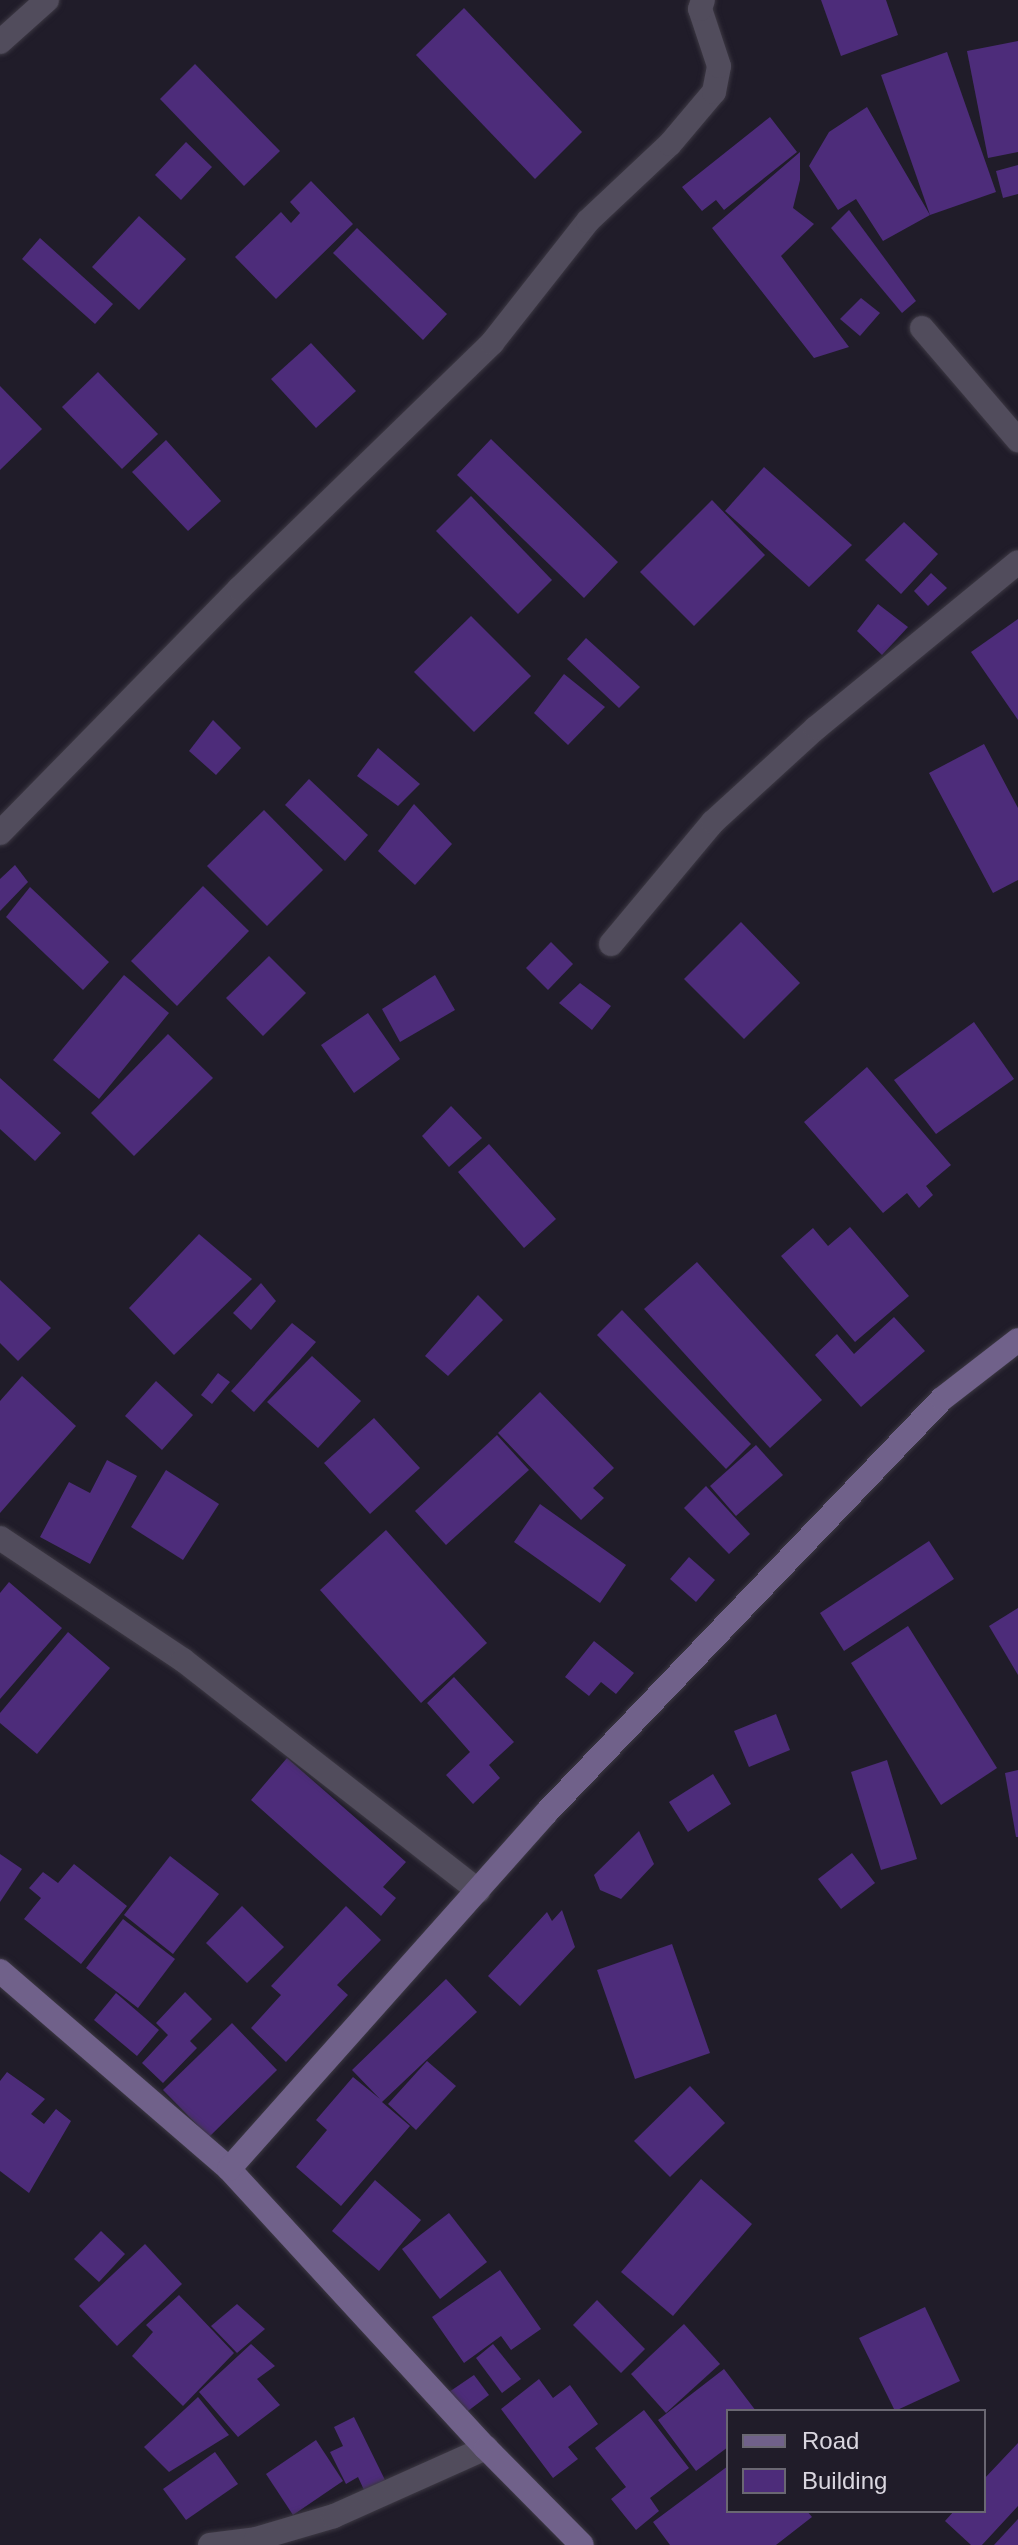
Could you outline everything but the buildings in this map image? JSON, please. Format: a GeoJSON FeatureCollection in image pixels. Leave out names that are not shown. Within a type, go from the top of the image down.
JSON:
{"type":"FeatureCollection","features":[{"type":"Feature","properties":{"kind":"street"},"geometry":{"type":"LineString","coordinates":[[0,42],[47,0]]}},
{"type":"Feature","properties":{"kind":"street"},"geometry":{"type":"LineString","coordinates":[[0,833],[239,589],[492,343],[588,221],[670,144],[714,92],[719,66],[700,9],[703,0]]}},
{"type":"Feature","properties":{"kind":"street"},"geometry":{"type":"LineString","coordinates":[[922,328],[1018,440]]}},
{"type":"Feature","properties":{"kind":"street"},"geometry":{"type":"LineString","coordinates":[[611,944],[713,822],[816,728],[1018,562]]}},
{"type":"Feature","properties":{"kind":"street"},"geometry":{"type":"LineString","coordinates":[[229,2169],[547,1812],[942,1399],[1018,1340]]}},
{"type":"Feature","properties":{"kind":"street"},"geometry":{"type":"LineString","coordinates":[[0,1538],[183,1660],[479,1891]]}},
{"type":"Feature","properties":{"kind":"street"},"geometry":{"type":"LineString","coordinates":[[0,1971],[229,2169],[486,2448],[582,2545]]}},
{"type":"Feature","properties":{"kind":"street"},"geometry":{"type":"LineString","coordinates":[[210,2545],[256,2539],[334,2516],[486,2448]]}}]}
